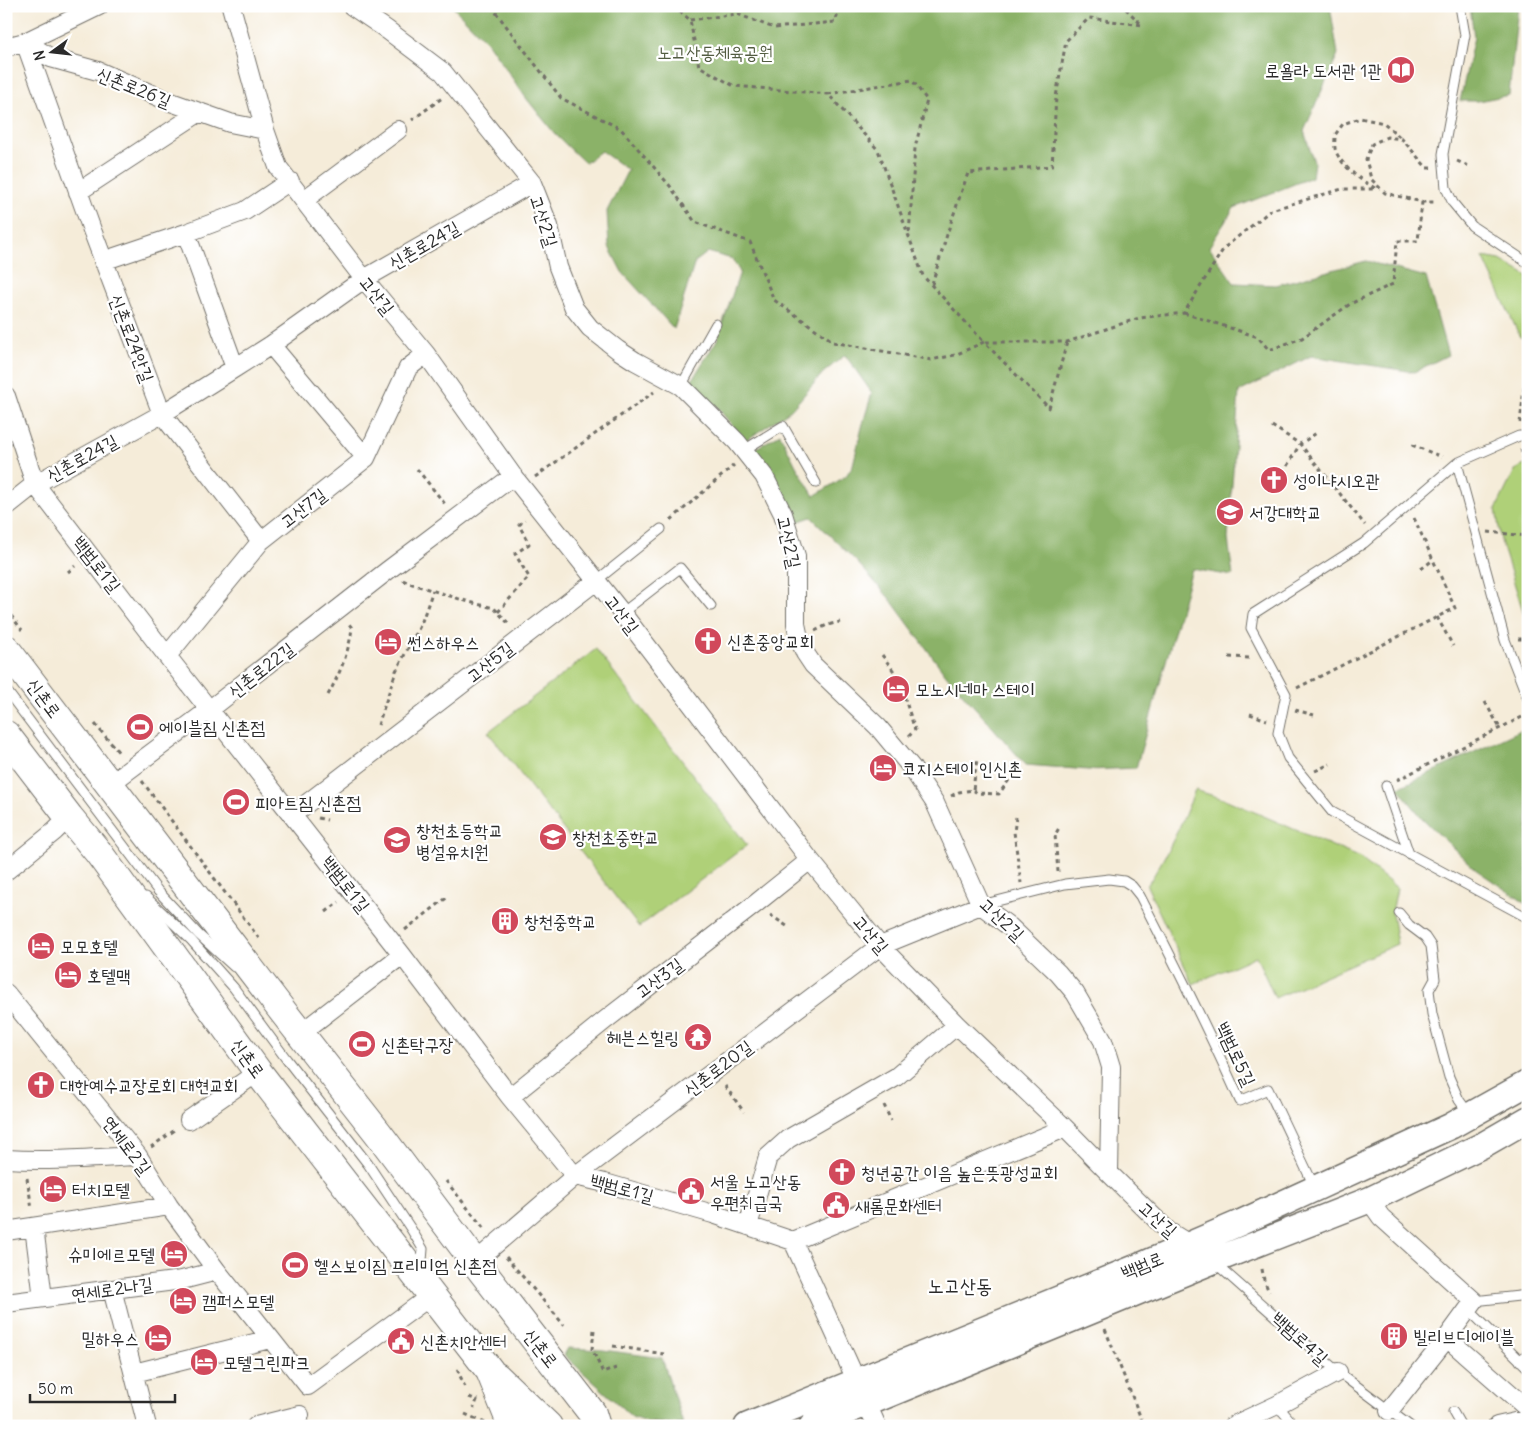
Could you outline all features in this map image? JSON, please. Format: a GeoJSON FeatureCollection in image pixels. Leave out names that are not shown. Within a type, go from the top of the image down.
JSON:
{"type":"FeatureCollection","features":[{"type":"Feature","properties":{"kind":"main road","name":"신촌로"},"geometry":{"type":"LineString","coordinates":[[6,649],[378,1133],[596,1421]]}},
{"type":"Feature","properties":{"kind":"main road","name":"신촌로"},"geometry":{"type":"LineString","coordinates":[[6,735],[98,852],[258,1072],[490,1371],[512,1426]]}},
{"type":"Feature","properties":{"kind":"main road","name":"백범로"},"geometry":{"type":"LineString","coordinates":[[747,1426],[867,1404],[1191,1244],[1451,1126],[1528,1083]]}},
{"type":"Feature","properties":{"kind":"main road","name":"백범로"},"geometry":{"type":"LineString","coordinates":[[815,1425],[1213,1261],[1369,1200],[1483,1145],[1528,1119]]}},
{"type":"Feature","properties":{"kind":"main road"},"geometry":{"type":"LineString","coordinates":[[490,1371],[548,1426]]}},
{"type":"Feature","properties":{"kind":"main road"},"geometry":{"type":"LineString","coordinates":[[501,1396],[503,1426]]}},
{"type":"Feature","properties":{"kind":"street"},"geometry":{"type":"LineString","coordinates":[[6,47],[25,42],[99,6]]}},
{"type":"Feature","properties":{"kind":"street","name":"고산길"},"geometry":{"type":"LineString","coordinates":[[231,6],[265,130],[278,167],[364,279],[426,354],[518,481],[622,613],[810,860],[880,946],[957,1025],[1065,1128],[1168,1231],[1191,1244],[1213,1261]]}},
{"type":"Feature","properties":{"kind":"street","name":"고산2길"},"geometry":{"type":"LineString","coordinates":[[352,6],[443,72],[532,183],[549,226],[558,268],[574,308],[590,328],[618,350],[676,383],[692,396],[744,450],[764,476],[775,494],[790,533],[796,556],[796,624],[805,652],[814,665],[878,727],[912,768],[935,803],[981,905],[1010,927],[1058,973],[1075,993],[1103,1041],[1111,1067],[1109,1173]]}},
{"type":"Feature","properties":{"kind":"street","name":"신촌로26길"},"geometry":{"type":"LineString","coordinates":[[25,42],[51,58],[98,71],[168,101],[230,123],[265,130]]}},
{"type":"Feature","properties":{"kind":"street","name":"신촌로24안길"},"geometry":{"type":"LineString","coordinates":[[25,42],[103,261],[162,414]]}},
{"type":"Feature","properties":{"kind":"street"},"geometry":{"type":"LineString","coordinates":[[78,192],[200,112]]}},
{"type":"Feature","properties":{"kind":"street"},"geometry":{"type":"LineString","coordinates":[[304,200],[398,130]]}},
{"type":"Feature","properties":{"kind":"street"},"geometry":{"type":"LineString","coordinates":[[103,261],[186,234],[245,211],[290,181]]}},
{"type":"Feature","properties":{"kind":"street","name":"신촌로24길"},"geometry":{"type":"LineString","coordinates":[[6,507],[35,484],[162,414],[235,368],[271,345],[364,279],[532,183]]}},
{"type":"Feature","properties":{"kind":"street"},"geometry":{"type":"LineString","coordinates":[[186,234],[235,368]]}},
{"type":"Feature","properties":{"kind":"street"},"geometry":{"type":"LineString","coordinates":[[271,345],[366,458]]}},
{"type":"Feature","properties":{"kind":"street","name":"고산7길"},"geometry":{"type":"LineString","coordinates":[[167,656],[261,541],[366,458],[408,368],[426,354]]}},
{"type":"Feature","properties":{"kind":"street","name":"백범로1길"},"geometry":{"type":"LineString","coordinates":[[6,396],[35,484],[209,710],[402,955],[510,1097],[575,1176],[614,1185],[713,1214],[793,1241]]}},
{"type":"Feature","properties":{"kind":"street"},"geometry":{"type":"LineString","coordinates":[[162,414],[261,541]]}},
{"type":"Feature","properties":{"kind":"street","name":"신촌로22길"},"geometry":{"type":"LineString","coordinates":[[110,784],[209,710],[456,518],[518,481]]}},
{"type":"Feature","properties":{"kind":"street","name":"고산5길"},"geometry":{"type":"LineString","coordinates":[[292,815],[596,581]]}},
{"type":"Feature","properties":{"kind":"street"},"geometry":{"type":"LineString","coordinates":[[6,871],[55,831],[69,817]]}},
{"type":"Feature","properties":{"kind":"street","name":"고산3길"},"geometry":{"type":"LineString","coordinates":[[510,1097],[810,860]]}},
{"type":"Feature","properties":{"kind":"street","name":"신촌로20길"},"geometry":{"type":"LineString","coordinates":[[475,1262],[575,1176],[880,946],[981,905]]}},
{"type":"Feature","properties":{"kind":"street"},"geometry":{"type":"LineString","coordinates":[[292,1023],[402,955]]}},
{"type":"Feature","properties":{"kind":"street","name":"연세로2길"},"geometry":{"type":"LineString","coordinates":[[6,993],[138,1156],[169,1206],[217,1271],[308,1386]]}},
{"type":"Feature","properties":{"kind":"street"},"geometry":{"type":"LineString","coordinates":[[748,1226],[768,1157],[777,1147],[896,1077],[957,1025]]}},
{"type":"Feature","properties":{"kind":"street"},"geometry":{"type":"LineString","coordinates":[[189,1120],[258,1072]]}},
{"type":"Feature","properties":{"kind":"street"},"geometry":{"type":"LineString","coordinates":[[867,1404],[793,1241],[1065,1128]]}},
{"type":"Feature","properties":{"kind":"street"},"geometry":{"type":"LineString","coordinates":[[6,1159],[138,1156]]}},
{"type":"Feature","properties":{"kind":"street"},"geometry":{"type":"LineString","coordinates":[[1369,1200],[1381,1217],[1471,1305],[1389,1411]]}},
{"type":"Feature","properties":{"kind":"street"},"geometry":{"type":"LineString","coordinates":[[6,1231],[169,1206]]}},
{"type":"Feature","properties":{"kind":"street"},"geometry":{"type":"LineString","coordinates":[[34,1226],[42,1298]]}},
{"type":"Feature","properties":{"kind":"street","name":"연세로2나길"},"geometry":{"type":"LineString","coordinates":[[6,1303],[182,1280],[217,1271]]}},
{"type":"Feature","properties":{"kind":"street"},"geometry":{"type":"LineString","coordinates":[[256,1426],[301,1420],[308,1386],[426,1288]]}},
{"type":"Feature","properties":{"kind":"street"},"geometry":{"type":"LineString","coordinates":[[112,1289],[147,1426]]}},
{"type":"Feature","properties":{"kind":"street"},"geometry":{"type":"LineString","coordinates":[[1447,1338],[1528,1409]]}},
{"type":"Feature","properties":{"kind":"street"},"geometry":{"type":"LineString","coordinates":[[134,1373],[270,1339]]}},
{"type":"Feature","properties":{"kind":"street"},"geometry":{"type":"LineString","coordinates":[[1232,1426],[1277,1405],[1338,1372]]}},
{"type":"Feature","properties":{"kind":"street"},"geometry":{"type":"LineString","coordinates":[[1497,1426],[1528,1419]]}},
{"type":"Feature","properties":{"kind":"lane"},"geometry":{"type":"LineString","coordinates":[[1460,6],[1465,35],[1443,154],[1446,188],[1453,203],[1472,226],[1528,262]]}},
{"type":"Feature","properties":{"kind":"lane"},"geometry":{"type":"LineString","coordinates":[[676,383],[716,324]]}},
{"type":"Feature","properties":{"kind":"lane"},"geometry":{"type":"LineString","coordinates":[[744,450],[783,426],[816,483]]}},
{"type":"Feature","properties":{"kind":"lane"},"geometry":{"type":"LineString","coordinates":[[1523,436],[1457,463],[1364,543],[1253,614],[1251,628],[1286,694],[1278,733],[1288,758],[1332,812],[1528,918]]}},
{"type":"Feature","properties":{"kind":"lane"},"geometry":{"type":"LineString","coordinates":[[1457,463],[1505,640],[1528,699]]}},
{"type":"Feature","properties":{"kind":"lane","name":"고산길"},"geometry":{"type":"LineString","coordinates":[[596,581],[661,529]]}},
{"type":"Feature","properties":{"kind":"lane"},"geometry":{"type":"LineString","coordinates":[[622,613],[680,568],[711,606]]}},
{"type":"Feature","properties":{"kind":"lane"},"geometry":{"type":"LineString","coordinates":[[6,690],[158,891],[200,935],[292,1023]]}},
{"type":"Feature","properties":{"kind":"lane"},"geometry":{"type":"LineString","coordinates":[[1386,786],[1409,854]]}},
{"type":"Feature","properties":{"kind":"lane"},"geometry":{"type":"LineString","coordinates":[[98,852],[134,886]]}},
{"type":"Feature","properties":{"kind":"lane","name":"백범로5길"},"geometry":{"type":"LineString","coordinates":[[981,905],[1060,885],[1109,879],[1124,881],[1132,886],[1140,896],[1181,976],[1240,1101],[1268,1089],[1315,1188]]}},
{"type":"Feature","properties":{"kind":"lane"},"geometry":{"type":"LineString","coordinates":[[141,893],[190,940],[234,988],[368,1164],[423,1249],[426,1288]]}},
{"type":"Feature","properties":{"kind":"lane"},"geometry":{"type":"LineString","coordinates":[[1399,913],[1409,926],[1426,937],[1431,946],[1435,979],[1428,990],[1432,1014],[1448,1076],[1459,1100],[1470,1115]]}},
{"type":"Feature","properties":{"kind":"lane","name":"백범로4길"},"geometry":{"type":"LineString","coordinates":[[1213,1261],[1338,1372],[1410,1426]]}},
{"type":"Feature","properties":{"kind":"lane"},"geometry":{"type":"LineString","coordinates":[[1471,1305],[1528,1295]]}},
{"type":"Feature","properties":{"kind":"lane"},"geometry":{"type":"LineString","coordinates":[[1471,1305],[1528,1368]]}},
{"type":"Feature","properties":{"kind":"lane"},"geometry":{"type":"LineString","coordinates":[[1520,1361],[1528,1354]]}},
{"type":"Feature","properties":{"kind":"lane"},"geometry":{"type":"LineString","coordinates":[[1277,1405],[1295,1426]]}},
{"type":"Feature","properties":{"kind":"lane"},"geometry":{"type":"LineString","coordinates":[[1453,1412],[1461,1426]]}},
{"type":"Feature","properties":{"kind":"path"},"geometry":{"type":"LineString","coordinates":[[491,6],[561,98],[621,129],[670,186],[695,222],[750,242],[774,300],[833,342],[931,360],[955,356],[984,342],[1067,342],[1139,318],[1184,313],[1258,337],[1269,350],[1302,338],[1350,304],[1393,284],[1397,241],[1418,241],[1422,202]]}},
{"type":"Feature","properties":{"kind":"path"},"geometry":{"type":"LineString","coordinates":[[673,6],[690,20],[698,66],[734,86],[828,94],[912,80],[927,100],[915,148],[909,238]]}},
{"type":"Feature","properties":{"kind":"path"},"geometry":{"type":"LineString","coordinates":[[690,20],[737,14],[774,28],[834,22],[841,6]]}},
{"type":"Feature","properties":{"kind":"path"},"geometry":{"type":"LineString","coordinates":[[932,285],[968,173],[1052,166],[1056,96],[1066,41],[1089,18],[1142,25],[1123,6]]}},
{"type":"Feature","properties":{"kind":"path"},"geometry":{"type":"LineString","coordinates":[[398,130],[455,88]]}},
{"type":"Feature","properties":{"kind":"path"},"geometry":{"type":"LineString","coordinates":[[828,94],[878,150],[923,276],[1049,408],[1067,342]]}},
{"type":"Feature","properties":{"kind":"path"},"geometry":{"type":"LineString","coordinates":[[1444,170],[1427,168],[1402,139],[1384,123],[1360,118],[1343,124],[1334,136],[1336,150],[1346,167],[1367,184],[1385,193],[1422,202],[1453,203]]}},
{"type":"Feature","properties":{"kind":"path"},"geometry":{"type":"LineString","coordinates":[[1385,193],[1371,179],[1366,160],[1372,144],[1387,137],[1402,139]]}},
{"type":"Feature","properties":{"kind":"path"},"geometry":{"type":"LineString","coordinates":[[1184,313],[1224,248],[1271,210],[1342,189],[1376,189]]}},
{"type":"Feature","properties":{"kind":"path"},"geometry":{"type":"LineString","coordinates":[[1528,369],[1526,372],[1523,436],[1528,479]]}},
{"type":"Feature","properties":{"kind":"path"},"geometry":{"type":"LineString","coordinates":[[518,481],[676,383]]}},
{"type":"Feature","properties":{"kind":"path"},"geometry":{"type":"LineString","coordinates":[[1272,426],[1300,444],[1373,535]]}},
{"type":"Feature","properties":{"kind":"path"},"geometry":{"type":"LineString","coordinates":[[1287,466],[1300,444],[1318,432]]}},
{"type":"Feature","properties":{"kind":"path"},"geometry":{"type":"LineString","coordinates":[[1412,445],[1457,463]]}},
{"type":"Feature","properties":{"kind":"path"},"geometry":{"type":"LineString","coordinates":[[417,470],[456,518]]}},
{"type":"Feature","properties":{"kind":"path"},"geometry":{"type":"LineString","coordinates":[[661,529],[724,472]]}},
{"type":"Feature","properties":{"kind":"path"},"geometry":{"type":"LineString","coordinates":[[1286,694],[1455,608],[1408,505]]}},
{"type":"Feature","properties":{"kind":"path"},"geometry":{"type":"LineString","coordinates":[[498,612],[529,577],[515,554],[529,544],[519,525],[540,509]]}},
{"type":"Feature","properties":{"kind":"path"},"geometry":{"type":"LineString","coordinates":[[1475,531],[1528,536]]}},
{"type":"Feature","properties":{"kind":"path"},"geometry":{"type":"LineString","coordinates":[[1421,569],[1433,560]]}},
{"type":"Feature","properties":{"kind":"path"},"geometry":{"type":"LineString","coordinates":[[387,571],[409,583],[494,608],[507,621],[520,639]]}},
{"type":"Feature","properties":{"kind":"path"},"geometry":{"type":"LineString","coordinates":[[385,744],[377,729],[380,719],[396,671],[420,624],[433,590]]}},
{"type":"Feature","properties":{"kind":"path"},"geometry":{"type":"LineString","coordinates":[[328,695],[340,673],[352,628],[339,609]]}},
{"type":"Feature","properties":{"kind":"path"},"geometry":{"type":"LineString","coordinates":[[1437,618],[1453,646]]}},
{"type":"Feature","properties":{"kind":"path"},"geometry":{"type":"LineString","coordinates":[[809,633],[827,625],[840,622]]}},
{"type":"Feature","properties":{"kind":"path"},"geometry":{"type":"LineString","coordinates":[[882,655],[898,677],[915,730],[906,737]]}},
{"type":"Feature","properties":{"kind":"path"},"geometry":{"type":"LineString","coordinates":[[1229,657],[1267,659]]}},
{"type":"Feature","properties":{"kind":"path"},"geometry":{"type":"LineString","coordinates":[[1486,702],[1500,728]]}},
{"type":"Feature","properties":{"kind":"path"},"geometry":{"type":"LineString","coordinates":[[1386,786],[1528,714]]}},
{"type":"Feature","properties":{"kind":"path"},"geometry":{"type":"LineString","coordinates":[[973,790],[977,758]]}},
{"type":"Feature","properties":{"kind":"path"},"geometry":{"type":"LineString","coordinates":[[141,778],[262,942]]}},
{"type":"Feature","properties":{"kind":"path"},"geometry":{"type":"LineString","coordinates":[[959,792],[973,790],[977,793],[999,794],[1009,780]]}},
{"type":"Feature","properties":{"kind":"path"},"geometry":{"type":"LineString","coordinates":[[1016,816],[1014,832],[1022,883]]}},
{"type":"Feature","properties":{"kind":"path"},"geometry":{"type":"LineString","coordinates":[[1058,877],[1055,835],[1059,828]]}},
{"type":"Feature","properties":{"kind":"path"},"geometry":{"type":"LineString","coordinates":[[1013,885],[1029,882]]}},
{"type":"Feature","properties":{"kind":"path"},"geometry":{"type":"LineString","coordinates":[[403,932],[448,896]]}},
{"type":"Feature","properties":{"kind":"path"},"geometry":{"type":"LineString","coordinates":[[714,1071],[744,1112]]}},
{"type":"Feature","properties":{"kind":"path"},"geometry":{"type":"LineString","coordinates":[[138,1156],[189,1120]]}},
{"type":"Feature","properties":{"kind":"path"},"geometry":{"type":"LineString","coordinates":[[25,1160],[34,1226]]}},
{"type":"Feature","properties":{"kind":"path"},"geometry":{"type":"LineString","coordinates":[[503,1253],[564,1325]]}},
{"type":"Feature","properties":{"kind":"path"},"geometry":{"type":"LineString","coordinates":[[1104,1328],[1144,1426]]}},
{"type":"Feature","properties":{"kind":"path"},"geometry":{"type":"LineString","coordinates":[[594,1330],[592,1348],[603,1373],[616,1368]]}},
{"type":"Feature","properties":{"kind":"path"},"geometry":{"type":"LineString","coordinates":[[612,1346],[664,1354]]}},
{"type":"Feature","properties":{"kind":"path"},"geometry":{"type":"LineString","coordinates":[[469,1397],[477,1400],[474,1408]]}},
{"type":"Feature","properties":{"kind":"path"},"geometry":{"type":"LineString","coordinates":[[464,1414],[484,1422],[486,1426]]}},
{"type":"Feature","properties":{"kind":"path"},"geometry":{"type":"LineString","coordinates":[[473,1422],[474,1418]]}},
{"type":"Feature","properties":{"kind":"green space","name":"노고산동체육공원"},"geometry":{"type":"Polygon","coordinates":[[[452,6],[1330,6],[1338,54],[1304,131],[1314,162],[1312,177],[1234,208],[1209,247],[1234,283],[1276,285],[1366,261],[1426,277],[1448,355],[1414,372],[1311,356],[1239,392],[1228,539],[1233,576],[1192,569],[1136,768],[1088,770],[1026,765],[946,675],[890,599],[857,562],[811,517],[794,523],[753,450],[780,434],[814,496],[846,476],[853,465],[872,393],[845,355],[823,373],[791,410],[745,441],[716,406],[690,383],[717,340],[740,272],[732,259],[708,252],[695,262],[674,329],[622,272],[609,247],[607,211],[628,170],[601,151],[585,163],[555,134],[526,98],[488,43],[452,6]]]}},
{"type":"Feature","properties":{"kind":"green space"},"geometry":{"type":"Polygon","coordinates":[[[1470,6],[1518,6],[1509,95],[1478,101],[1460,101],[1474,37],[1470,6]]]}},
{"type":"Feature","properties":{"kind":"green space"},"geometry":{"type":"Polygon","coordinates":[[[1483,257],[1500,260],[1528,276],[1528,339],[1520,337],[1483,257]]]}},
{"type":"Feature","properties":{"kind":"green space"},"geometry":{"type":"Polygon","coordinates":[[[1528,463],[1528,627],[1501,541],[1496,509],[1515,470],[1528,463]]]}},
{"type":"Feature","properties":{"kind":"green space"},"geometry":{"type":"Polygon","coordinates":[[[596,649],[747,845],[639,927],[488,732],[596,649]]]}},
{"type":"Feature","properties":{"kind":"green space"},"geometry":{"type":"Polygon","coordinates":[[[1521,730],[1528,750],[1528,905],[1475,869],[1423,819],[1398,788],[1521,730]]]}},
{"type":"Feature","properties":{"kind":"green space"},"geometry":{"type":"Polygon","coordinates":[[[1195,790],[1227,800],[1360,858],[1397,888],[1392,913],[1397,944],[1275,998],[1256,956],[1193,984],[1147,886],[1174,839],[1195,790]]]}},
{"type":"Feature","properties":{"kind":"green space"},"geometry":{"type":"Polygon","coordinates":[[[568,1348],[603,1350],[662,1358],[683,1424],[646,1422],[632,1417],[564,1355],[568,1348]]]}},
{"type":"Feature","properties":{"kind":"place","name":"로욜라 도서관 1관"},"geometry":{"type":"Point","coordinates":[1401,70]}},
{"type":"Feature","properties":{"kind":"place","name":"성이냐시오관"},"geometry":{"type":"Point","coordinates":[1274,480]}},
{"type":"Feature","properties":{"kind":"place","name":"서강대학교"},"geometry":{"type":"Point","coordinates":[1230,512]}},
{"type":"Feature","properties":{"kind":"place","name":"신촌중앙교회"},"geometry":{"type":"Point","coordinates":[708,641]}},
{"type":"Feature","properties":{"kind":"place","name":"썬스하우스"},"geometry":{"type":"Point","coordinates":[388,642]}},
{"type":"Feature","properties":{"kind":"place","name":"모노시네마 스테이"},"geometry":{"type":"Point","coordinates":[896,689]}},
{"type":"Feature","properties":{"kind":"place","name":"에이블짐 신촌점"},"geometry":{"type":"Point","coordinates":[140,727]}},
{"type":"Feature","properties":{"kind":"place","name":"코지스테이 인신촌"},"geometry":{"type":"Point","coordinates":[883,768]}},
{"type":"Feature","properties":{"kind":"place","name":"피아트짐 신촌점"},"geometry":{"type":"Point","coordinates":[236,802]}},
{"type":"Feature","properties":{"kind":"place","name":"창천초중학교"},"geometry":{"type":"Point","coordinates":[553,837]}},
{"type":"Feature","properties":{"kind":"place","name":"창천초등학교 병설유치원"},"geometry":{"type":"Point","coordinates":[397,840]}},
{"type":"Feature","properties":{"kind":"place","name":"창천중학교"},"geometry":{"type":"Point","coordinates":[505,921]}},
{"type":"Feature","properties":{"kind":"place","name":"모모호텔"},"geometry":{"type":"Point","coordinates":[41,946]}},
{"type":"Feature","properties":{"kind":"place","name":"호텔맥"},"geometry":{"type":"Point","coordinates":[68,975]}},
{"type":"Feature","properties":{"kind":"place","name":"헤븐스힐링"},"geometry":{"type":"Point","coordinates":[698,1037]}},
{"type":"Feature","properties":{"kind":"place","name":"신촌탁구장"},"geometry":{"type":"Point","coordinates":[362,1044]}},
{"type":"Feature","properties":{"kind":"place","name":"대한예수교장로회 대현교회"},"geometry":{"type":"Point","coordinates":[41,1085]}},
{"type":"Feature","properties":{"kind":"place","name":"청년공간 이음 높은뜻광성교회"},"geometry":{"type":"Point","coordinates":[842,1172]}},
{"type":"Feature","properties":{"kind":"place","name":"터치모텔"},"geometry":{"type":"Point","coordinates":[53,1189]}},
{"type":"Feature","properties":{"kind":"place","name":"서울 노고산동 우편취급국"},"geometry":{"type":"Point","coordinates":[691,1191]}},
{"type":"Feature","properties":{"kind":"place","name":"새롬문화센터"},"geometry":{"type":"Point","coordinates":[836,1205]}},
{"type":"Feature","properties":{"kind":"place","name":"슈미에르모텔"},"geometry":{"type":"Point","coordinates":[174,1254]}},
{"type":"Feature","properties":{"kind":"place","name":"헬스보이짐 프리미엄 신촌점"},"geometry":{"type":"Point","coordinates":[295,1265]}},
{"type":"Feature","properties":{"kind":"place","name":"캠퍼스모텔"},"geometry":{"type":"Point","coordinates":[183,1301]}},
{"type":"Feature","properties":{"kind":"place","name":"빌리브디에이블"},"geometry":{"type":"Point","coordinates":[1394,1336]}},
{"type":"Feature","properties":{"kind":"place","name":"밀하우스"},"geometry":{"type":"Point","coordinates":[158,1338]}},
{"type":"Feature","properties":{"kind":"place","name":"신촌치안센터"},"geometry":{"type":"Point","coordinates":[401,1341]}},
{"type":"Feature","properties":{"kind":"place","name":"모텔그린파크"},"geometry":{"type":"Point","coordinates":[204,1362]}},
{"type":"Feature","properties":{"kind":"district","name":"노고산동"},"geometry":{"type":"Point","coordinates":[960,1285]}}]}
